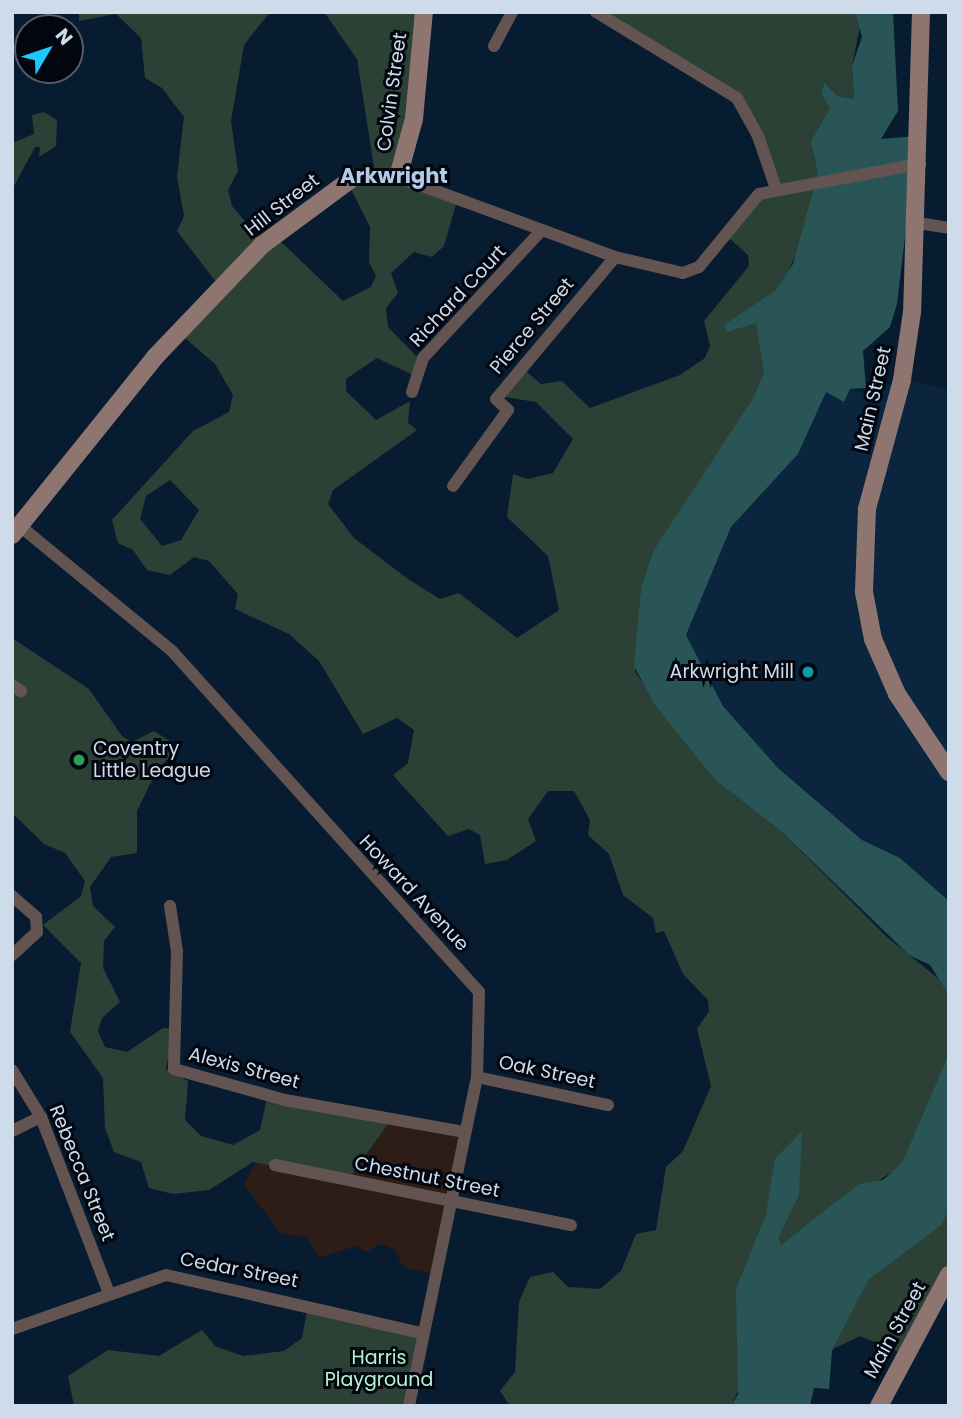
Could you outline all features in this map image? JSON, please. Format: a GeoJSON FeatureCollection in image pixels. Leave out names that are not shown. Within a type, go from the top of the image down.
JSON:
{"type":"FeatureCollection","features":[{"type":"Feature","properties":{"kind":"main road","name":"Colvin Street"},"geometry":{"type":"LineString","coordinates":[[398,177],[414,119],[424,12]]}},
{"type":"Feature","properties":{"kind":"main road","name":"Main Street"},"geometry":{"type":"LineString","coordinates":[[921,12],[918,223],[902,380],[867,509],[864,592],[873,639],[897,694],[949,772]]}},
{"type":"Feature","properties":{"kind":"main road","name":"Hill Street"},"geometry":{"type":"LineString","coordinates":[[16,530],[155,357],[262,245],[354,177],[398,177]]}},
{"type":"Feature","properties":{"kind":"main road","name":"Main Street"},"geometry":{"type":"LineString","coordinates":[[879,1406],[949,1275]]}},
{"type":"Feature","properties":{"kind":"street"},"geometry":{"type":"LineString","coordinates":[[494,46],[512,12]]}},
{"type":"Feature","properties":{"kind":"street"},"geometry":{"type":"LineString","coordinates":[[596,12],[737,98],[776,189],[881,167],[920,164]]}},
{"type":"Feature","properties":{"kind":"street","name":"Hill Street"},"geometry":{"type":"LineString","coordinates":[[398,177],[615,257],[682,274],[699,267],[760,194],[776,189]]}},
{"type":"Feature","properties":{"kind":"street"},"geometry":{"type":"LineString","coordinates":[[918,223],[949,228]]}},
{"type":"Feature","properties":{"kind":"street","name":"Richard Court"},"geometry":{"type":"LineString","coordinates":[[412,392],[423,358],[541,231]]}},
{"type":"Feature","properties":{"kind":"street","name":"Pierce Street"},"geometry":{"type":"LineString","coordinates":[[453,486],[508,410],[496,398],[615,257]]}},
{"type":"Feature","properties":{"kind":"street","name":"Howard Avenue"},"geometry":{"type":"LineString","coordinates":[[16,530],[172,651],[479,992],[477,1077],[409,1406]]}},
{"type":"Feature","properties":{"kind":"street"},"geometry":{"type":"LineString","coordinates":[[12,896],[36,916],[37,932],[12,955]]}},
{"type":"Feature","properties":{"kind":"street","name":"Alexis Street"},"geometry":{"type":"LineString","coordinates":[[170,906],[177,951],[174,1069],[285,1100],[465,1132]]}},
{"type":"Feature","properties":{"kind":"street","name":"Rebecca Street"},"geometry":{"type":"LineString","coordinates":[[12,1070],[41,1117],[109,1293]]}},
{"type":"Feature","properties":{"kind":"street","name":"Oak Street"},"geometry":{"type":"LineString","coordinates":[[477,1077],[608,1105]]}},
{"type":"Feature","properties":{"kind":"street"},"geometry":{"type":"LineString","coordinates":[[12,1131],[41,1117]]}},
{"type":"Feature","properties":{"kind":"street","name":"Chestnut Street"},"geometry":{"type":"LineString","coordinates":[[275,1165],[571,1225]]}},
{"type":"Feature","properties":{"kind":"street","name":"Cedar Street"},"geometry":{"type":"LineString","coordinates":[[12,1329],[166,1275],[422,1333]]}},
{"type":"Feature","properties":{"kind":"shaded area"},"geometry":{"type":"Polygon","coordinates":[[[855,12],[893,12],[898,111],[881,139],[917,136],[897,304],[890,327],[863,351],[866,388],[850,389],[844,402],[826,392],[798,454],[731,527],[686,635],[723,706],[778,768],[862,840],[900,858],[949,901],[949,995],[930,965],[909,955],[781,831],[716,781],[655,705],[634,666],[641,587],[653,551],[754,397],[764,372],[756,323],[727,332],[724,325],[775,291],[793,264],[818,173],[811,141],[830,109],[821,93],[824,82],[838,96],[854,99],[852,66],[862,37],[855,12]]]}},
{"type":"Feature","properties":{"kind":"shaded area"},"geometry":{"type":"Polygon","coordinates":[[[906,379],[949,391],[949,901],[900,858],[862,840],[778,768],[723,706],[686,635],[731,527],[798,454],[825,392],[831,385],[866,393],[906,379]]]}},
{"type":"Feature","properties":{"kind":"shaded area"},"geometry":{"type":"Polygon","coordinates":[[[949,1053],[949,1210],[941,1225],[869,1279],[832,1351],[829,1389],[814,1388],[810,1406],[731,1406],[738,1394],[736,1289],[766,1214],[775,1159],[802,1131],[799,1195],[778,1238],[781,1245],[859,1184],[883,1180],[902,1163],[949,1053]]]}},
{"type":"Feature","properties":{"kind":"shaded area"},"geometry":{"type":"Polygon","coordinates":[[[390,1121],[465,1132],[433,1274],[403,1267],[395,1250],[380,1244],[366,1252],[356,1246],[319,1258],[307,1238],[280,1233],[244,1184],[256,1162],[350,1172],[390,1121]]]}},
{"type":"Feature","properties":{"kind":"green space"},"geometry":{"type":"Polygon","coordinates":[[[79,12],[270,12],[244,45],[231,121],[238,171],[228,190],[232,206],[264,243],[275,236],[343,301],[371,287],[376,276],[369,262],[370,227],[349,185],[375,173],[357,59],[324,12],[425,12],[400,173],[457,201],[444,246],[432,257],[414,252],[391,273],[398,293],[386,308],[388,327],[420,360],[417,377],[377,358],[346,379],[346,391],[376,420],[410,401],[408,423],[417,430],[333,490],[328,504],[354,538],[408,579],[440,599],[459,593],[517,638],[559,610],[548,556],[507,517],[513,474],[528,479],[553,473],[573,439],[536,402],[505,397],[521,367],[541,384],[562,381],[590,408],[680,375],[705,358],[710,346],[704,321],[749,266],[748,255],[729,238],[743,213],[775,190],[737,96],[598,12],[855,12],[861,22],[852,66],[854,99],[838,96],[824,82],[821,92],[830,109],[810,223],[783,283],[754,317],[764,343],[764,372],[755,397],[653,551],[641,587],[635,672],[716,781],[781,831],[887,937],[949,987],[949,1053],[901,1166],[762,1257],[751,1362],[731,1406],[510,1406],[500,1391],[515,1372],[519,1302],[530,1277],[553,1272],[568,1287],[600,1289],[621,1271],[636,1234],[656,1230],[666,1167],[683,1151],[711,1086],[697,1029],[709,1011],[708,1000],[683,974],[664,931],[656,933],[653,918],[623,895],[609,854],[588,835],[590,820],[574,791],[548,791],[528,819],[536,841],[507,860],[485,864],[480,835],[469,829],[448,836],[393,775],[408,763],[414,730],[397,718],[363,734],[319,661],[289,634],[235,609],[238,594],[209,561],[194,557],[170,575],[147,570],[133,550],[118,543],[112,520],[193,431],[229,412],[233,395],[215,364],[179,333],[219,286],[177,231],[184,216],[177,177],[184,117],[162,88],[145,78],[141,38],[116,14],[84,20],[84,14],[79,12]],[[170,480],[146,496],[140,519],[162,546],[181,540],[199,510],[170,480]]]}},
{"type":"Feature","properties":{"kind":"green space"},"geometry":{"type":"Polygon","coordinates":[[[44,112],[57,120],[56,146],[39,157],[40,147],[35,147],[12,190],[12,143],[34,134],[32,115],[44,112]]]}},
{"type":"Feature","properties":{"kind":"green space"},"geometry":{"type":"Polygon","coordinates":[[[12,638],[89,689],[122,736],[132,742],[154,731],[181,748],[158,768],[137,811],[137,853],[111,857],[90,887],[93,906],[115,927],[104,941],[103,968],[120,1002],[102,1018],[98,1031],[105,1047],[127,1052],[163,1028],[174,1029],[166,1069],[188,1081],[185,1120],[201,1136],[233,1145],[260,1130],[267,1098],[390,1121],[348,1180],[253,1162],[209,1190],[173,1194],[149,1188],[141,1162],[114,1152],[105,1128],[103,1078],[70,1032],[81,963],[43,925],[81,896],[85,881],[65,853],[44,844],[12,813],[12,638]]]}},
{"type":"Feature","properties":{"kind":"green space"},"geometry":{"type":"Polygon","coordinates":[[[949,1203],[949,1276],[904,1354],[860,1336],[833,1349],[869,1279],[949,1203]]]}},
{"type":"Feature","properties":{"kind":"green space","name":"Harris Playground"},"geometry":{"type":"Polygon","coordinates":[[[308,1305],[422,1333],[410,1406],[74,1406],[68,1376],[108,1350],[159,1356],[202,1330],[215,1346],[243,1356],[284,1351],[302,1338],[308,1305]]]}},
{"type":"Feature","properties":{"kind":"place","name":"Arkwright Mill"},"geometry":{"type":"Point","coordinates":[808,672]}},
{"type":"Feature","properties":{"kind":"place","name":"Coventry Little League"},"geometry":{"type":"Point","coordinates":[79,760]}},
{"type":"Feature","properties":{"kind":"district","name":"Arkwright"},"geometry":{"type":"Point","coordinates":[394,176]}}]}
